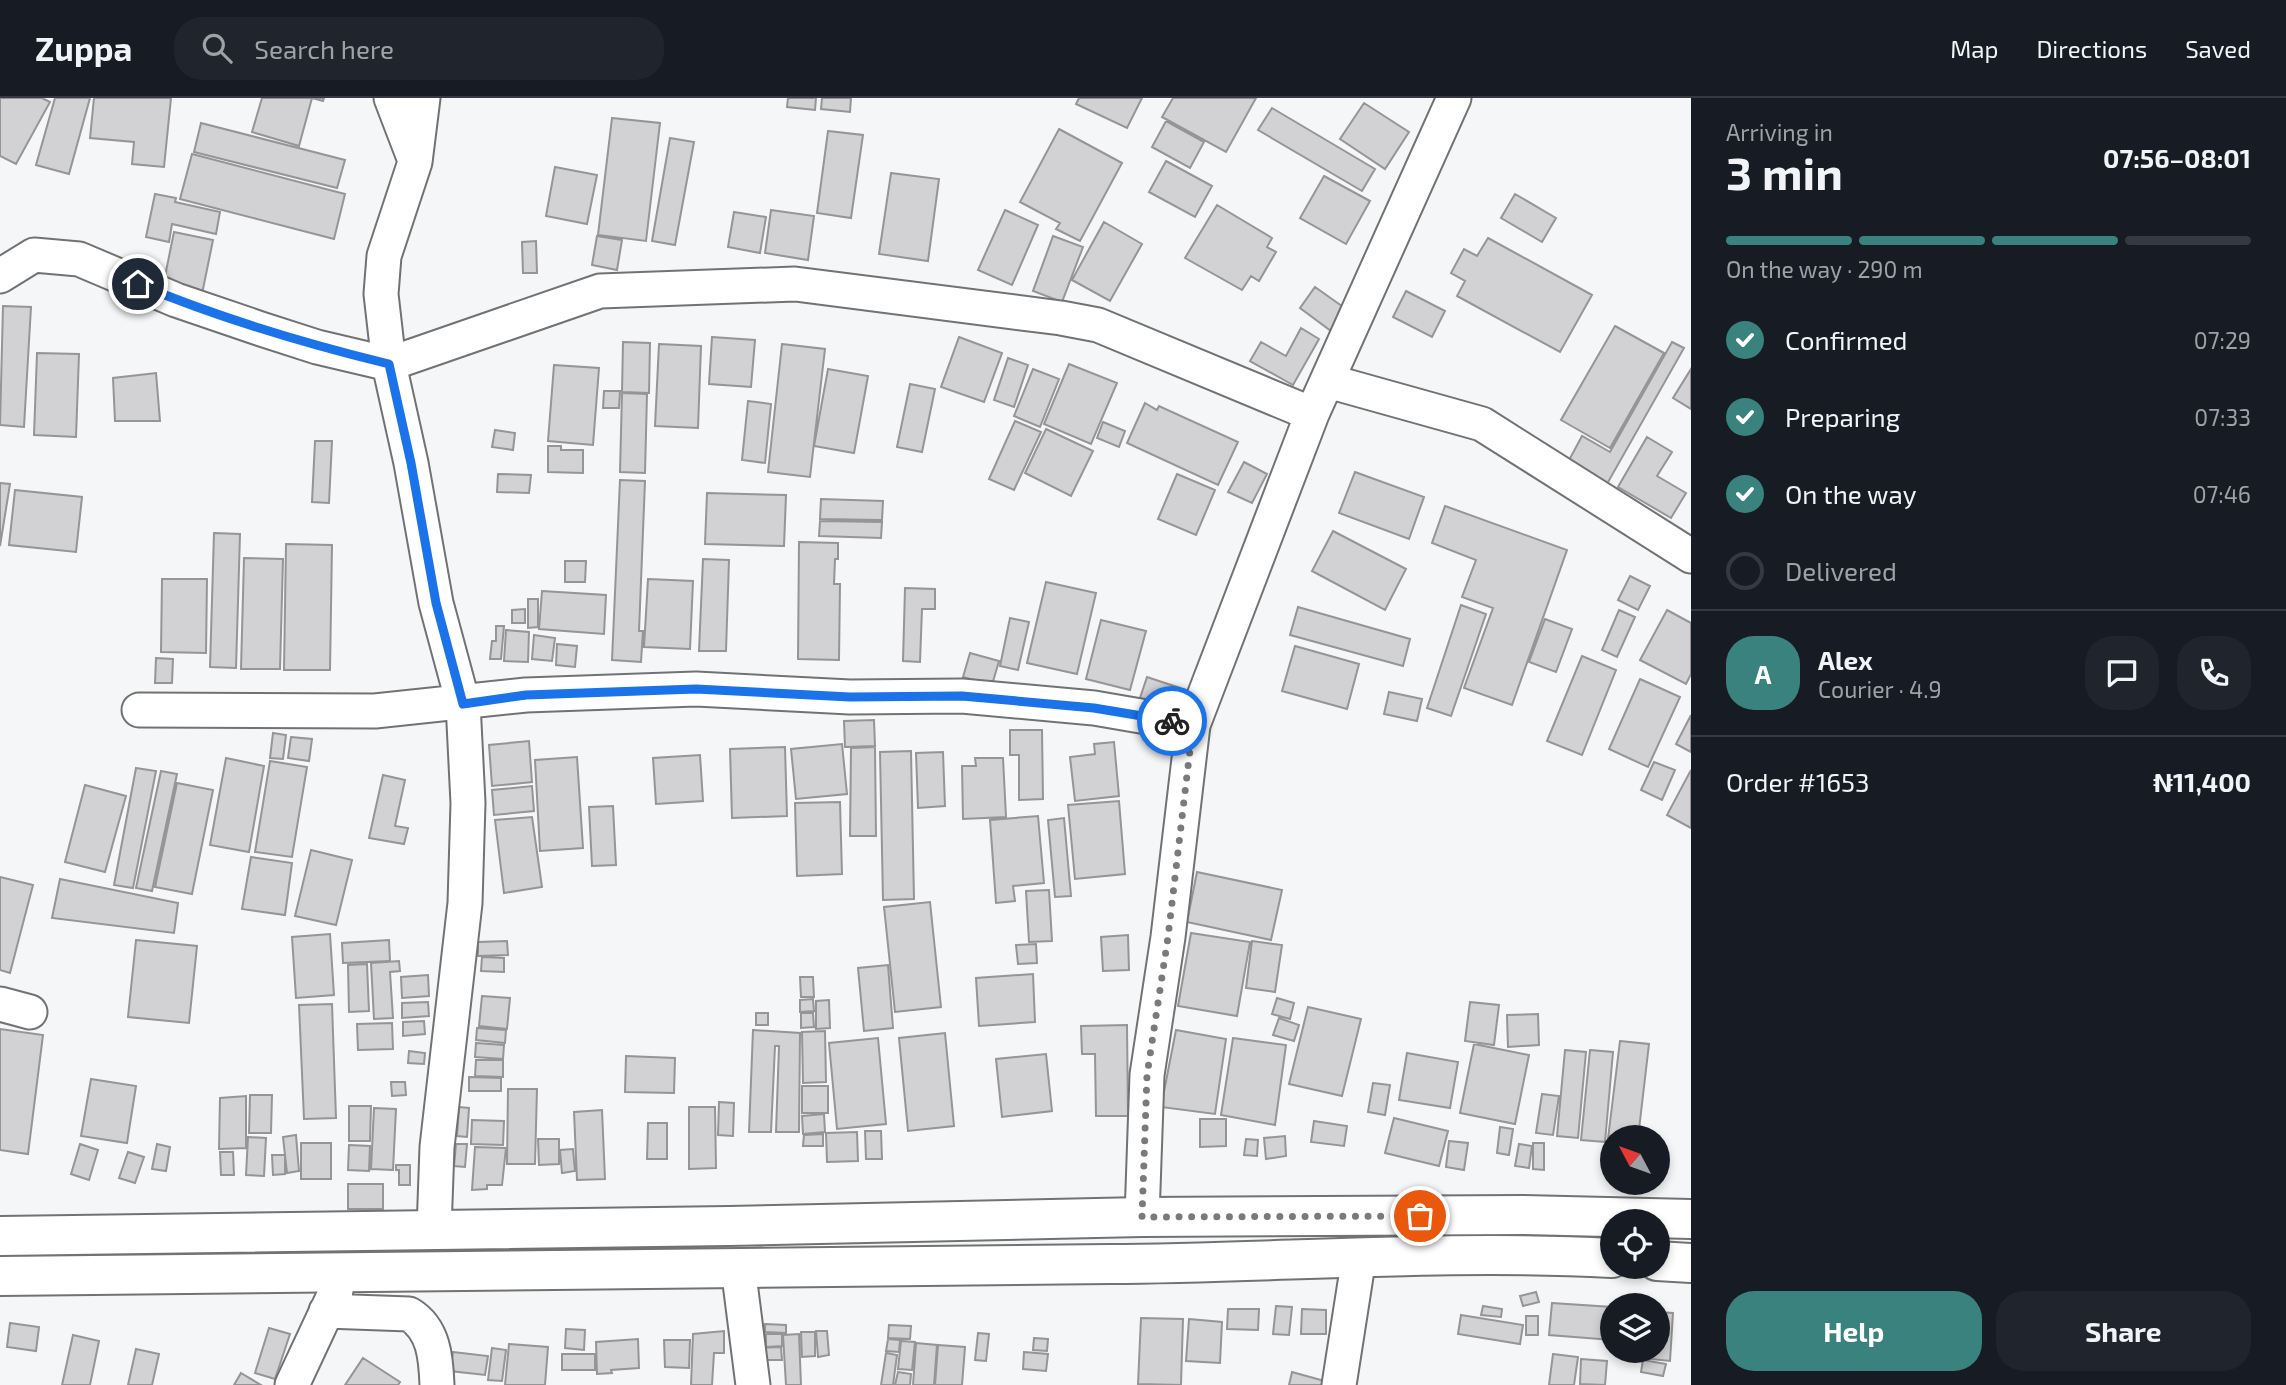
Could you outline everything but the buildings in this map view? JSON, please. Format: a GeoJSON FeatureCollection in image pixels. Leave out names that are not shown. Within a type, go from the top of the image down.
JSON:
{"type":"FeatureCollection","features":[{"type":"Feature","properties":{"kind":"street"},"geometry":{"type":"LineString","coordinates":[[391,98],[415,162]]}},
{"type":"Feature","properties":{"kind":"street"},"geometry":{"type":"LineString","coordinates":[[423,98],[415,162],[384,256],[381,294],[389,364],[411,463],[436,603],[463,704],[468,803],[465,903],[437,1147],[434,1230]]}},
{"type":"Feature","properties":{"kind":"street"},"geometry":{"type":"LineString","coordinates":[[1142,1217],[1147,1075],[1168,937],[1193,724],[1312,414],[1449,100]]}},
{"type":"Feature","properties":{"kind":"street"},"geometry":{"type":"LineString","coordinates":[[0,276],[34,256],[79,258],[176,300],[317,347],[389,364],[600,291],[795,284],[1098,325],[1312,414]]}},
{"type":"Feature","properties":{"kind":"street"},"geometry":{"type":"LineString","coordinates":[[1328,381],[1482,424],[1691,556]]}},
{"type":"Feature","properties":{"kind":"street"},"geometry":{"type":"LineString","coordinates":[[139,710],[375,711],[463,704],[526,695],[696,689],[850,697],[962,696],[1094,708],[1193,724]]}},
{"type":"Feature","properties":{"kind":"street"},"geometry":{"type":"LineString","coordinates":[[0,1236],[1142,1217],[1523,1215],[1691,1219]]}},
{"type":"Feature","properties":{"kind":"street"},"geometry":{"type":"LineString","coordinates":[[0,1276],[346,1270],[1219,1263],[1532,1254],[1600,1257]]}},
{"type":"Feature","properties":{"kind":"street"},"geometry":{"type":"LineString","coordinates":[[1339,1385],[1359,1257]]}},
{"type":"Feature","properties":{"kind":"street"},"geometry":{"type":"LineString","coordinates":[[1670,1262],[1691,1263]]}},
{"type":"Feature","properties":{"kind":"street"},"geometry":{"type":"LineString","coordinates":[[738,1267],[753,1385]]}},
{"type":"Feature","properties":{"kind":"street"},"geometry":{"type":"LineString","coordinates":[[292,1385],[346,1270]]}},
{"type":"Feature","properties":{"kind":"street"},"geometry":{"type":"LineString","coordinates":[[326,1311],[409,1314],[420,1321],[436,1359],[437,1385]]}},
{"type":"Feature","properties":{"kind":"way so far"},"geometry":{"type":"LineString","coordinates":[[1172,721],[1193,724],[1168,937],[1147,1075],[1142,1217],[1420,1216]]}},
{"type":"Feature","properties":{"kind":"route"},"geometry":{"type":"LineString","coordinates":[[138,284],[176,300],[317,347],[389,364],[411,463],[436,603],[463,704],[526,695],[696,689],[850,697],[962,696],[1094,708],[1172,721]]}}]}
